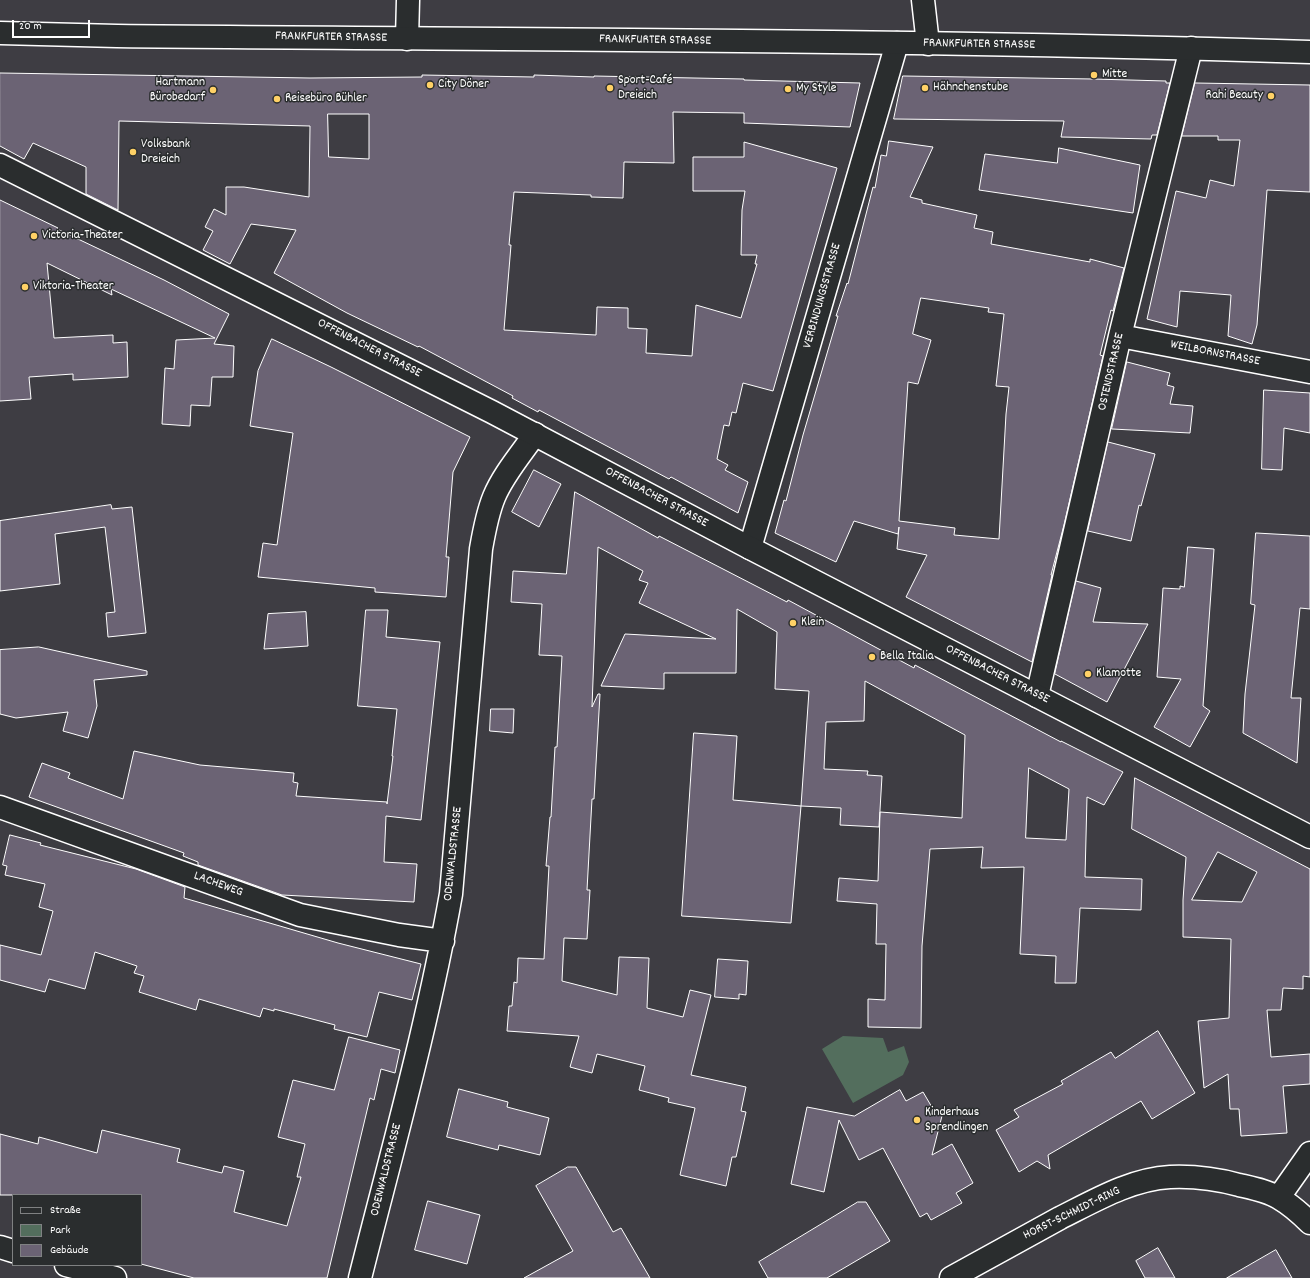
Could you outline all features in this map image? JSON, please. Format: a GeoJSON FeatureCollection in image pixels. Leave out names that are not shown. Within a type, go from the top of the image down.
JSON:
{"type":"FeatureCollection","features":[{"type":"Feature","properties":{"kind":"street"},"geometry":{"type":"LineString","coordinates":[[407,39],[408,0]]}},
{"type":"Feature","properties":{"kind":"street"},"geometry":{"type":"LineString","coordinates":[[923,0],[928,44]]}},
{"type":"Feature","properties":{"kind":"street","name":"FRANKFURTER STRASSE"},"geometry":{"type":"LineString","coordinates":[[0,33],[74,36],[897,43],[1191,48],[1310,52]]}},
{"type":"Feature","properties":{"kind":"street","name":"VERBINDUNGSSTRASSE"},"geometry":{"type":"LineString","coordinates":[[750,548],[897,43]]}},
{"type":"Feature","properties":{"kind":"street","name":"OSTENDSTRASSE"},"geometry":{"type":"LineString","coordinates":[[1037,696],[1120,336],[1191,48]]}},
{"type":"Feature","properties":{"kind":"street","name":"OFFENBACHER STRASSE"},"geometry":{"type":"LineString","coordinates":[[0,165],[466,398],[750,548],[1310,837]]}},
{"type":"Feature","properties":{"kind":"street","name":"WEILBORNSTRASSE"},"geometry":{"type":"LineString","coordinates":[[1120,336],[1310,372]]}},
{"type":"Feature","properties":{"kind":"street","name":"ODENWALDSTRASSE"},"geometry":{"type":"LineString","coordinates":[[360,1278],[430,998],[451,894],[481,549],[488,514],[494,496],[504,478],[535,434]]}},
{"type":"Feature","properties":{"kind":"street","name":"LACHEWEG"},"geometry":{"type":"LineString","coordinates":[[0,807],[300,914],[399,935],[442,941]]}},
{"type":"Feature","properties":{"kind":"street"},"geometry":{"type":"LineString","coordinates":[[1278,1197],[1310,1153]]}},
{"type":"Feature","properties":{"kind":"street","name":"HORST-SCHMIDT-RING"},"geometry":{"type":"LineString","coordinates":[[951,1278],[1101,1197],[1144,1181],[1169,1177],[1203,1178],[1258,1190],[1278,1197],[1298,1211],[1310,1223]]}},
{"type":"Feature","properties":{"kind":"street"},"geometry":{"type":"LineString","coordinates":[[0,1247],[12,1251]]}},
{"type":"Feature","properties":{"kind":"street"},"geometry":{"type":"LineString","coordinates":[[70,1266],[115,1278]]}},
{"type":"Feature","properties":{"kind":"green space"},"geometry":{"type":"Polygon","coordinates":[[[843,1036],[883,1038],[888,1052],[904,1046],[909,1062],[903,1075],[853,1103],[822,1049],[843,1036]]]}},
{"type":"Feature","properties":{"kind":"building"},"geometry":{"type":"Polygon","coordinates":[[[0,73],[310,78],[422,77],[422,75],[534,77],[534,75],[860,83],[850,127],[744,123],[744,113],[673,112],[674,163],[624,162],[623,198],[591,197],[591,195],[514,192],[504,330],[596,335],[597,307],[628,308],[628,328],[647,329],[646,353],[692,356],[696,305],[741,318],[757,264],[755,264],[757,255],[741,255],[742,210],[745,191],[693,191],[693,157],[744,157],[744,142],[837,168],[773,391],[743,383],[736,413],[732,412],[729,426],[724,425],[717,459],[728,465],[725,470],[748,482],[738,513],[671,477],[669,479],[539,410],[538,412],[512,398],[513,396],[419,346],[418,347],[347,313],[274,273],[296,230],[251,224],[230,264],[203,250],[213,231],[205,227],[214,209],[226,215],[226,187],[244,187],[309,197],[310,126],[119,121],[118,210],[86,194],[86,167],[33,143],[24,159],[0,146],[0,73]],[[328,114],[329,157],[369,159],[369,114],[328,114]]]}},
{"type":"Feature","properties":{"kind":"building"},"geometry":{"type":"Polygon","coordinates":[[[903,76],[1093,79],[1166,81],[1166,83],[1170,83],[1157,135],[1152,135],[1151,139],[1061,137],[1064,121],[894,119],[903,76]]]}},
{"type":"Feature","properties":{"kind":"building"},"geometry":{"type":"Polygon","coordinates":[[[1195,83],[1310,85],[1310,192],[1267,190],[1257,325],[1252,344],[1228,336],[1231,295],[1180,291],[1177,327],[1147,319],[1176,191],[1206,198],[1210,180],[1234,186],[1240,140],[1218,140],[1218,136],[1182,136],[1195,83]]]}},
{"type":"Feature","properties":{"kind":"building"},"geometry":{"type":"Polygon","coordinates":[[[889,141],[933,147],[910,197],[922,200],[922,203],[977,215],[974,228],[993,232],[991,244],[1090,262],[1090,259],[1124,268],[1113,311],[1111,310],[1100,355],[1103,356],[1032,662],[906,597],[927,555],[897,549],[899,527],[898,534],[854,521],[836,562],[775,533],[784,500],[786,501],[803,435],[838,316],[836,316],[847,283],[848,284],[873,187],[875,188],[881,155],[886,156],[889,141]],[[921,298],[913,334],[931,340],[918,384],[908,382],[899,521],[955,528],[954,535],[999,539],[1006,414],[1009,387],[996,386],[1004,314],[988,312],[989,308],[921,298]]]}},
{"type":"Feature","properties":{"kind":"building"},"geometry":{"type":"Polygon","coordinates":[[[1059,148],[1140,165],[1133,213],[979,190],[985,154],[1057,163],[1059,148]]]}},
{"type":"Feature","properties":{"kind":"building"},"geometry":{"type":"Polygon","coordinates":[[[0,200],[164,280],[229,314],[214,344],[234,346],[233,377],[212,377],[210,406],[191,405],[190,426],[162,424],[165,368],[174,369],[176,340],[215,338],[111,289],[112,295],[47,263],[54,338],[113,335],[113,343],[127,342],[128,377],[73,380],[73,374],[29,377],[31,399],[0,401],[0,200]]]}},
{"type":"Feature","properties":{"kind":"building"},"geometry":{"type":"Polygon","coordinates":[[[272,339],[470,437],[453,472],[446,557],[449,557],[446,597],[375,592],[375,588],[258,577],[263,543],[277,545],[293,433],[250,426],[258,371],[272,339]]]}},
{"type":"Feature","properties":{"kind":"building"},"geometry":{"type":"Polygon","coordinates":[[[1127,362],[1170,373],[1167,385],[1174,387],[1170,404],[1193,406],[1190,433],[1112,429],[1127,362]]]}},
{"type":"Feature","properties":{"kind":"building"},"geometry":{"type":"Polygon","coordinates":[[[1264,390],[1310,393],[1310,433],[1284,428],[1282,470],[1262,469],[1264,390]]]}},
{"type":"Feature","properties":{"kind":"building"},"geometry":{"type":"Polygon","coordinates":[[[1108,442],[1155,454],[1141,506],[1139,505],[1131,541],[1088,531],[1108,442]]]}},
{"type":"Feature","properties":{"kind":"building"},"geometry":{"type":"Polygon","coordinates":[[[534,470],[561,484],[539,527],[512,512],[534,470]]]}},
{"type":"Feature","properties":{"kind":"building"},"geometry":{"type":"Polygon","coordinates":[[[575,492],[658,538],[659,536],[787,602],[788,600],[914,668],[915,665],[1061,742],[1123,772],[1104,805],[1087,797],[1085,877],[1142,879],[1141,910],[1080,908],[1076,983],[1055,983],[1056,956],[1020,954],[1024,867],[981,868],[983,847],[930,849],[922,946],[921,1028],[868,1027],[868,999],[885,1000],[886,944],[876,944],[877,904],[837,901],[839,878],[878,881],[880,812],[962,818],[965,735],[865,681],[864,721],[826,722],[824,769],[868,771],[867,775],[882,776],[879,827],[840,825],[841,808],[801,806],[809,691],[775,689],[777,632],[737,609],[736,673],[664,673],[664,689],[601,686],[625,634],[716,639],[639,603],[648,583],[639,580],[643,571],[598,547],[592,707],[598,694],[600,694],[587,890],[590,890],[587,939],[564,938],[562,981],[617,995],[619,957],[649,958],[647,1008],[683,1017],[690,990],[711,995],[691,1075],[746,1087],[741,1111],[746,1112],[736,1157],[732,1157],[726,1186],[680,1175],[695,1108],[668,1102],[669,1098],[639,1090],[645,1066],[597,1054],[592,1073],[570,1067],[579,1036],[507,1031],[509,1006],[512,1006],[514,982],[517,983],[518,958],[544,959],[549,866],[546,866],[551,817],[555,747],[557,747],[562,656],[539,655],[542,604],[511,602],[513,571],[566,574],[575,492]],[[1029,768],[1026,838],[1066,840],[1069,789],[1029,768]]]}},
{"type":"Feature","properties":{"kind":"building"},"geometry":{"type":"Polygon","coordinates":[[[111,505],[112,509],[132,507],[146,633],[108,637],[106,613],[115,612],[105,527],[55,534],[60,584],[0,591],[0,521],[111,505]]]}},
{"type":"Feature","properties":{"kind":"building"},"geometry":{"type":"Polygon","coordinates":[[[1256,533],[1310,536],[1310,609],[1300,608],[1291,698],[1301,698],[1297,763],[1243,733],[1245,694],[1255,605],[1251,604],[1256,533]]]}},
{"type":"Feature","properties":{"kind":"building"},"geometry":{"type":"Polygon","coordinates":[[[1188,547],[1214,549],[1203,706],[1210,711],[1190,747],[1154,727],[1181,679],[1157,677],[1163,588],[1180,589],[1180,586],[1184,587],[1188,547]]]}},
{"type":"Feature","properties":{"kind":"building"},"geometry":{"type":"Polygon","coordinates":[[[1076,581],[1101,588],[1093,622],[1148,624],[1107,702],[1055,674],[1076,581]]]}},
{"type":"Feature","properties":{"kind":"building"},"geometry":{"type":"Polygon","coordinates":[[[366,610],[388,610],[386,637],[440,642],[421,820],[386,816],[384,862],[417,864],[414,902],[282,895],[198,865],[198,862],[183,856],[184,853],[29,797],[42,763],[70,773],[68,778],[123,799],[134,751],[200,765],[294,773],[293,782],[298,783],[296,796],[387,802],[387,804],[397,709],[358,706],[366,610]]]}},
{"type":"Feature","properties":{"kind":"building"},"geometry":{"type":"Polygon","coordinates":[[[306,612],[308,646],[264,649],[268,614],[306,612]]]}},
{"type":"Feature","properties":{"kind":"building"},"geometry":{"type":"Polygon","coordinates":[[[39,647],[147,671],[147,675],[94,680],[97,706],[88,738],[63,731],[68,712],[16,718],[0,714],[0,650],[39,647]]]}},
{"type":"Feature","properties":{"kind":"building"},"geometry":{"type":"Polygon","coordinates":[[[491,709],[514,709],[513,733],[490,731],[491,709]]]}},
{"type":"Feature","properties":{"kind":"building"},"geometry":{"type":"Polygon","coordinates":[[[694,733],[737,736],[733,800],[801,806],[791,923],[682,916],[694,733]]]}},
{"type":"Feature","properties":{"kind":"building"},"geometry":{"type":"Polygon","coordinates":[[[1135,778],[1310,869],[1310,977],[1303,976],[1303,989],[1283,988],[1281,1010],[1267,1010],[1271,1057],[1310,1054],[1310,1084],[1283,1086],[1287,1133],[1241,1136],[1239,1109],[1230,1109],[1228,1074],[1204,1088],[1198,1021],[1229,1018],[1231,939],[1183,937],[1183,900],[1186,857],[1132,829],[1135,778]],[[1218,852],[1192,900],[1242,902],[1257,872],[1218,852]]]}},
{"type":"Feature","properties":{"kind":"building"},"geometry":{"type":"Polygon","coordinates":[[[10,835],[41,843],[40,845],[136,869],[185,887],[184,898],[338,943],[421,964],[412,1000],[379,992],[367,1037],[334,1029],[335,1025],[274,1009],[274,1011],[263,1008],[260,1017],[199,999],[196,1010],[139,992],[144,976],[134,973],[137,966],[95,952],[85,989],[49,979],[45,992],[0,980],[0,945],[41,955],[53,911],[39,907],[45,884],[5,875],[7,866],[3,865],[10,835]]]}},
{"type":"Feature","properties":{"kind":"building"},"geometry":{"type":"Polygon","coordinates":[[[718,959],[748,961],[746,995],[739,994],[739,999],[715,997],[718,959]]]}},
{"type":"Feature","properties":{"kind":"building"},"geometry":{"type":"Polygon","coordinates":[[[1158,1031],[1195,1093],[1152,1119],[1141,1101],[1048,1155],[1050,1169],[1037,1161],[1019,1172],[996,1130],[1019,1117],[1014,1110],[1063,1084],[1061,1081],[1111,1052],[1115,1058],[1158,1031]]]}},
{"type":"Feature","properties":{"kind":"building"},"geometry":{"type":"Polygon","coordinates":[[[349,1037],[400,1050],[395,1073],[381,1069],[374,1100],[370,1098],[327,1278],[194,1278],[142,1264],[142,1194],[0,1195],[0,1134],[38,1144],[39,1137],[97,1153],[102,1130],[180,1149],[177,1162],[222,1173],[224,1166],[244,1171],[234,1212],[287,1226],[301,1177],[297,1177],[305,1144],[278,1137],[293,1080],[334,1090],[349,1037]]]}},
{"type":"Feature","properties":{"kind":"building"},"geometry":{"type":"Polygon","coordinates":[[[459,1089],[508,1102],[507,1107],[549,1118],[540,1155],[499,1145],[498,1150],[447,1137],[459,1089]]]}},
{"type":"Feature","properties":{"kind":"building"},"geometry":{"type":"Polygon","coordinates":[[[900,1090],[906,1101],[923,1092],[933,1109],[943,1112],[932,1155],[952,1144],[973,1183],[956,1193],[962,1203],[931,1220],[927,1213],[920,1217],[883,1148],[859,1160],[839,1120],[824,1192],[791,1184],[807,1107],[854,1116],[900,1090]]]}},
{"type":"Feature","properties":{"kind":"building"},"geometry":{"type":"Polygon","coordinates":[[[568,1167],[576,1167],[613,1232],[621,1228],[650,1278],[524,1278],[573,1251],[536,1186],[568,1167]]]}},
{"type":"Feature","properties":{"kind":"building"},"geometry":{"type":"Polygon","coordinates":[[[428,1201],[480,1215],[467,1264],[415,1250],[428,1201]]]}},
{"type":"Feature","properties":{"kind":"building"},"geometry":{"type":"Polygon","coordinates":[[[858,1202],[866,1202],[890,1241],[827,1278],[768,1278],[759,1262],[858,1202]]]}},
{"type":"Feature","properties":{"kind":"building"},"geometry":{"type":"Polygon","coordinates":[[[1158,1248],[1175,1278],[1145,1278],[1136,1261],[1158,1248]]]}},
{"type":"Feature","properties":{"kind":"building"},"geometry":{"type":"Polygon","coordinates":[[[1276,1250],[1292,1278],[1227,1278],[1276,1250]]]}},
{"type":"Feature","properties":{"kind":"place","name":"Mitte"},"geometry":{"type":"Point","coordinates":[1094,75]}},
{"type":"Feature","properties":{"kind":"place","name":"City Döner"},"geometry":{"type":"Point","coordinates":[430,85]}},
{"type":"Feature","properties":{"kind":"place","name":"Sport-Café Dreieich"},"geometry":{"type":"Point","coordinates":[610,88]}},
{"type":"Feature","properties":{"kind":"place","name":"Hähnchenstube"},"geometry":{"type":"Point","coordinates":[925,88]}},
{"type":"Feature","properties":{"kind":"place","name":"My Style"},"geometry":{"type":"Point","coordinates":[788,89]}},
{"type":"Feature","properties":{"kind":"place","name":"Hartmann Bürobedarf"},"geometry":{"type":"Point","coordinates":[213,90]}},
{"type":"Feature","properties":{"kind":"place","name":"Rahi Beauty"},"geometry":{"type":"Point","coordinates":[1271,96]}},
{"type":"Feature","properties":{"kind":"place","name":"Reisebüro Bühler"},"geometry":{"type":"Point","coordinates":[277,99]}},
{"type":"Feature","properties":{"kind":"place","name":"Volksbank Dreieich"},"geometry":{"type":"Point","coordinates":[133,152]}},
{"type":"Feature","properties":{"kind":"place","name":"Victoria-Theater"},"geometry":{"type":"Point","coordinates":[34,236]}},
{"type":"Feature","properties":{"kind":"place","name":"Viktoria-Theater"},"geometry":{"type":"Point","coordinates":[25,287]}},
{"type":"Feature","properties":{"kind":"place","name":"Klein"},"geometry":{"type":"Point","coordinates":[793,623]}},
{"type":"Feature","properties":{"kind":"place","name":"Bella Italia"},"geometry":{"type":"Point","coordinates":[872,657]}},
{"type":"Feature","properties":{"kind":"place","name":"Klamotte"},"geometry":{"type":"Point","coordinates":[1088,674]}},
{"type":"Feature","properties":{"kind":"place","name":"Kinderhaus Sprendlingen"},"geometry":{"type":"Point","coordinates":[917,1120]}}]}
